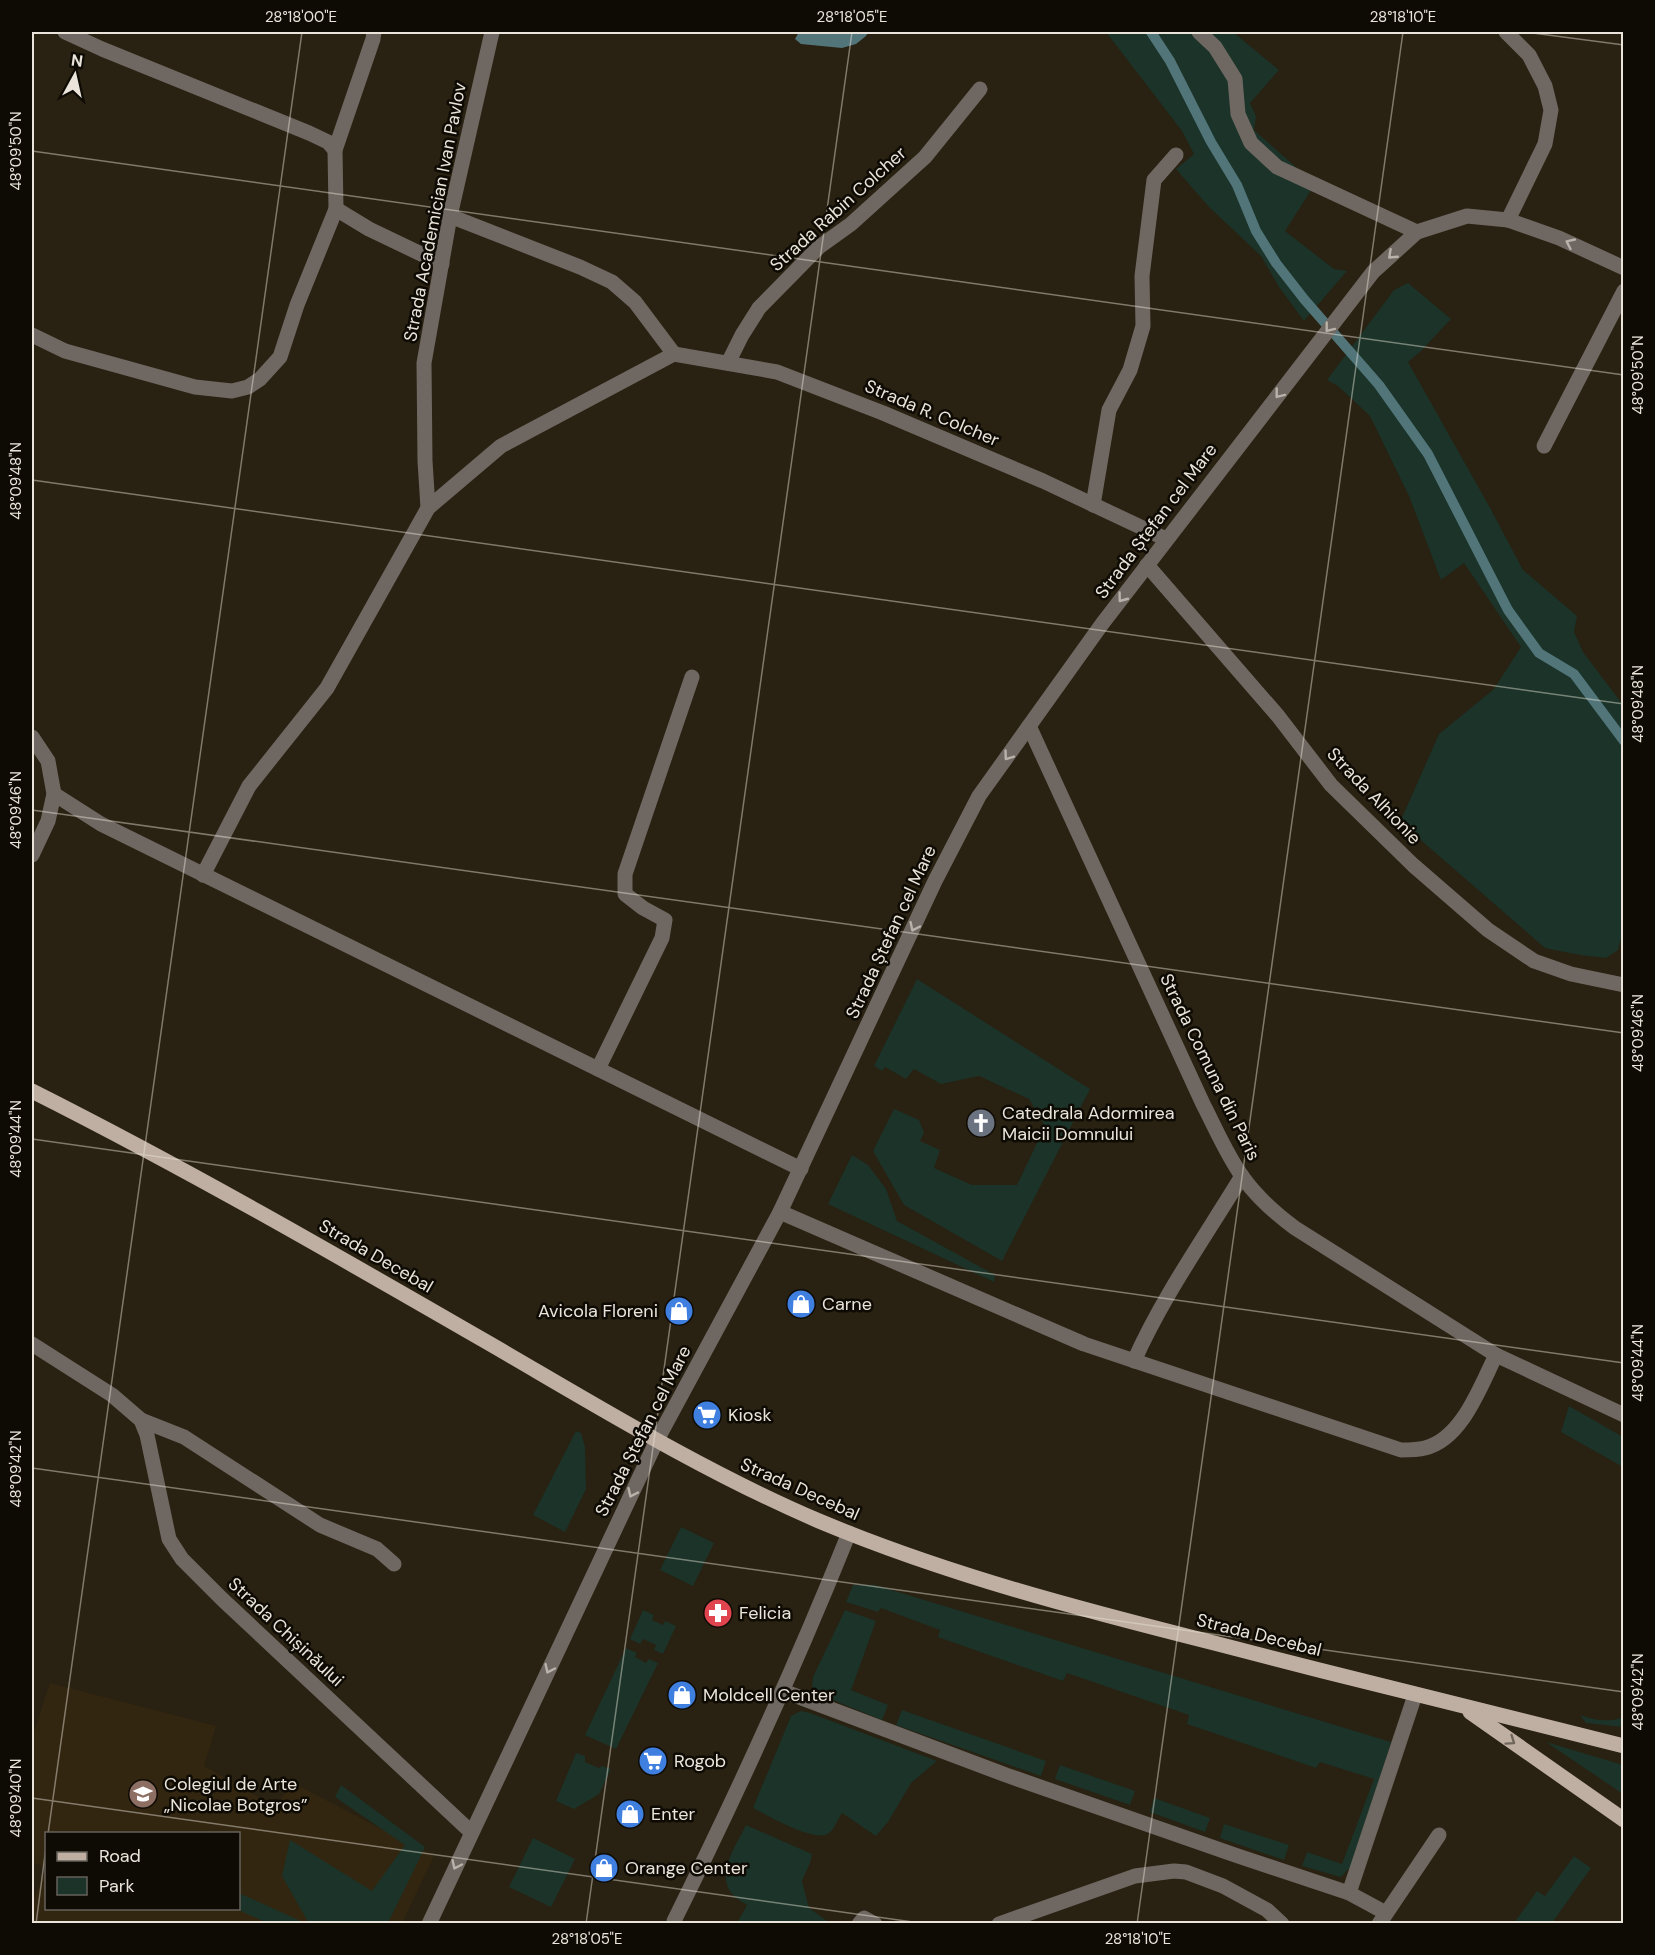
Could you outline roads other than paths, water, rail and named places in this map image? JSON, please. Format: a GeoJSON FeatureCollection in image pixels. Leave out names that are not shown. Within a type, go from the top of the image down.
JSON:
{"type":"FeatureCollection","features":[{"type":"Feature","properties":{"kind":"main road","name":"Strada Decebal"},"geometry":{"type":"LineString","coordinates":[[32,1091],[118,1135],[304,1237],[716,1473],[849,1533],[940,1567],[1047,1600],[1623,1746]]}},
{"type":"Feature","properties":{"kind":"main road"},"geometry":{"type":"LineString","coordinates":[[1463,1707],[1623,1820]]}},
{"type":"Feature","properties":{"kind":"street"},"geometry":{"type":"LineString","coordinates":[[65,32],[309,133],[328,142],[335,150]]}},
{"type":"Feature","properties":{"kind":"street"},"geometry":{"type":"LineString","coordinates":[[32,335],[65,351],[195,387],[232,391],[248,387],[260,379],[280,357],[297,305],[336,209],[335,150],[374,32]]}},
{"type":"Feature","properties":{"kind":"street","name":"Strada Academician Ivan Pavlov"},"geometry":{"type":"LineString","coordinates":[[428,508],[424,363],[450,216],[492,32]]}},
{"type":"Feature","properties":{"kind":"street"},"geometry":{"type":"LineString","coordinates":[[1199,32],[1215,47],[1235,79],[1238,114],[1251,143],[1277,167],[1417,232]]}},
{"type":"Feature","properties":{"kind":"street"},"geometry":{"type":"LineString","coordinates":[[1506,32],[1529,55],[1545,86],[1551,110],[1545,144],[1508,220]]}},
{"type":"Feature","properties":{"kind":"street","name":"Strada Rabin Colcher"},"geometry":{"type":"LineString","coordinates":[[729,363],[741,335],[759,308],[819,247],[851,224],[925,157],[980,89]]}},
{"type":"Feature","properties":{"kind":"street"},"geometry":{"type":"LineString","coordinates":[[1093,505],[1108,410],[1131,370],[1143,326],[1142,276],[1154,180],[1176,155]]}},
{"type":"Feature","properties":{"kind":"street"},"geometry":{"type":"LineString","coordinates":[[336,209],[369,229],[442,264]]}},
{"type":"Feature","properties":{"kind":"street"},"geometry":{"type":"LineString","coordinates":[[203,874],[249,786],[327,688],[428,508],[501,446],[674,354],[635,302],[612,282],[450,216]]}},
{"type":"Feature","properties":{"kind":"street","name":"Strada Ștefan cel Mare"},"geometry":{"type":"LineString","coordinates":[[429,1923],[657,1440],[780,1212],[940,872],[980,796],[1102,624],[1373,272],[1417,232],[1467,216],[1508,220],[1559,238],[1623,268]]}},
{"type":"Feature","properties":{"kind":"street"},"geometry":{"type":"LineString","coordinates":[[1544,447],[1623,291]]}},
{"type":"Feature","properties":{"kind":"street","name":"Strada R. Colcher"},"geometry":{"type":"LineString","coordinates":[[674,354],[777,372],[883,413],[1043,481],[1166,539]]}},
{"type":"Feature","properties":{"kind":"street","name":"Strada Alhionie"},"geometry":{"type":"LineString","coordinates":[[1147,565],[1278,716],[1331,785],[1413,865],[1488,930],[1534,961],[1571,974],[1623,985]]}},
{"type":"Feature","properties":{"kind":"street"},"geometry":{"type":"LineString","coordinates":[[598,1069],[662,938],[665,920],[643,908],[625,894],[624,874],[692,677]]}},
{"type":"Feature","properties":{"kind":"street","name":"Strada Comuna din Paris"},"geometry":{"type":"LineString","coordinates":[[1029,726],[1203,1104],[1223,1145],[1242,1176],[1274,1212],[1295,1228],[1496,1355],[1623,1415]]}},
{"type":"Feature","properties":{"kind":"street"},"geometry":{"type":"LineString","coordinates":[[32,737],[48,761],[54,794],[48,821],[32,855]]}},
{"type":"Feature","properties":{"kind":"street"},"geometry":{"type":"LineString","coordinates":[[54,794],[101,824],[801,1169]]}},
{"type":"Feature","properties":{"kind":"street"},"geometry":{"type":"LineString","coordinates":[[1134,1361],[1171,1292],[1242,1176]]}},
{"type":"Feature","properties":{"kind":"street"},"geometry":{"type":"LineString","coordinates":[[780,1212],[1084,1344],[1401,1450],[1425,1448],[1443,1440],[1468,1413],[1496,1355]]}},
{"type":"Feature","properties":{"kind":"street"},"geometry":{"type":"LineString","coordinates":[[32,1344],[112,1395],[141,1420],[184,1437],[320,1525],[377,1549],[394,1564]]}},
{"type":"Feature","properties":{"kind":"street","name":"Strada Chișinăului"},"geometry":{"type":"LineString","coordinates":[[141,1420],[147,1435],[169,1539],[182,1559],[471,1832]]}},
{"type":"Feature","properties":{"kind":"street"},"geometry":{"type":"LineString","coordinates":[[674,1921],[783,1691],[849,1533]]}},
{"type":"Feature","properties":{"kind":"street"},"geometry":{"type":"LineString","coordinates":[[783,1691],[1006,1774],[1349,1893],[1382,1918],[1438,1835]]}},
{"type":"Feature","properties":{"kind":"street"},"geometry":{"type":"LineString","coordinates":[[1349,1893],[1415,1695]]}},
{"type":"Feature","properties":{"kind":"street"},"geometry":{"type":"LineString","coordinates":[[999,1923],[1135,1876],[1174,1870],[1186,1872],[1223,1886],[1267,1910],[1282,1923]]}},
{"type":"Feature","properties":{"kind":"street"},"geometry":{"type":"LineString","coordinates":[[859,1923],[864,1918],[875,1923]]}},
{"type":"Feature","properties":{"kind":"water"},"geometry":{"type":"Polygon","coordinates":[[[799,32],[868,32],[856,44],[842,48],[801,44],[795,39],[799,32]]]}},
{"type":"Feature","properties":{"kind":"waterway"},"geometry":{"type":"LineString","coordinates":[[1151,32],[1170,61],[1211,142],[1237,185],[1256,231],[1276,263],[1304,299],[1379,385],[1428,454],[1508,610],[1539,653],[1574,674],[1624,741]]}},
{"type":"Feature","properties":{"kind":"place","name":"Catedrala Adormirea Maicii Domnului"},"geometry":{"type":"Point","coordinates":[981,1123]}},
{"type":"Feature","properties":{"kind":"place","name":"Carne"},"geometry":{"type":"Point","coordinates":[801,1304]}},
{"type":"Feature","properties":{"kind":"place","name":"Avicola Floreni"},"geometry":{"type":"Point","coordinates":[679,1311]}},
{"type":"Feature","properties":{"kind":"place","name":"Kiosk"},"geometry":{"type":"Point","coordinates":[707,1415]}},
{"type":"Feature","properties":{"kind":"place","name":"Felicia"},"geometry":{"type":"Point","coordinates":[718,1613]}},
{"type":"Feature","properties":{"kind":"place","name":"Moldcell Center"},"geometry":{"type":"Point","coordinates":[682,1695]}},
{"type":"Feature","properties":{"kind":"place","name":"Rogob"},"geometry":{"type":"Point","coordinates":[653,1761]}},
{"type":"Feature","properties":{"kind":"place","name":"Colegiul de Arte „Nicolae Botgros”"},"geometry":{"type":"Point","coordinates":[143,1794]}},
{"type":"Feature","properties":{"kind":"place","name":"Enter"},"geometry":{"type":"Point","coordinates":[630,1814]}},
{"type":"Feature","properties":{"kind":"place","name":"Orange Center"},"geometry":{"type":"Point","coordinates":[604,1868]}}]}
